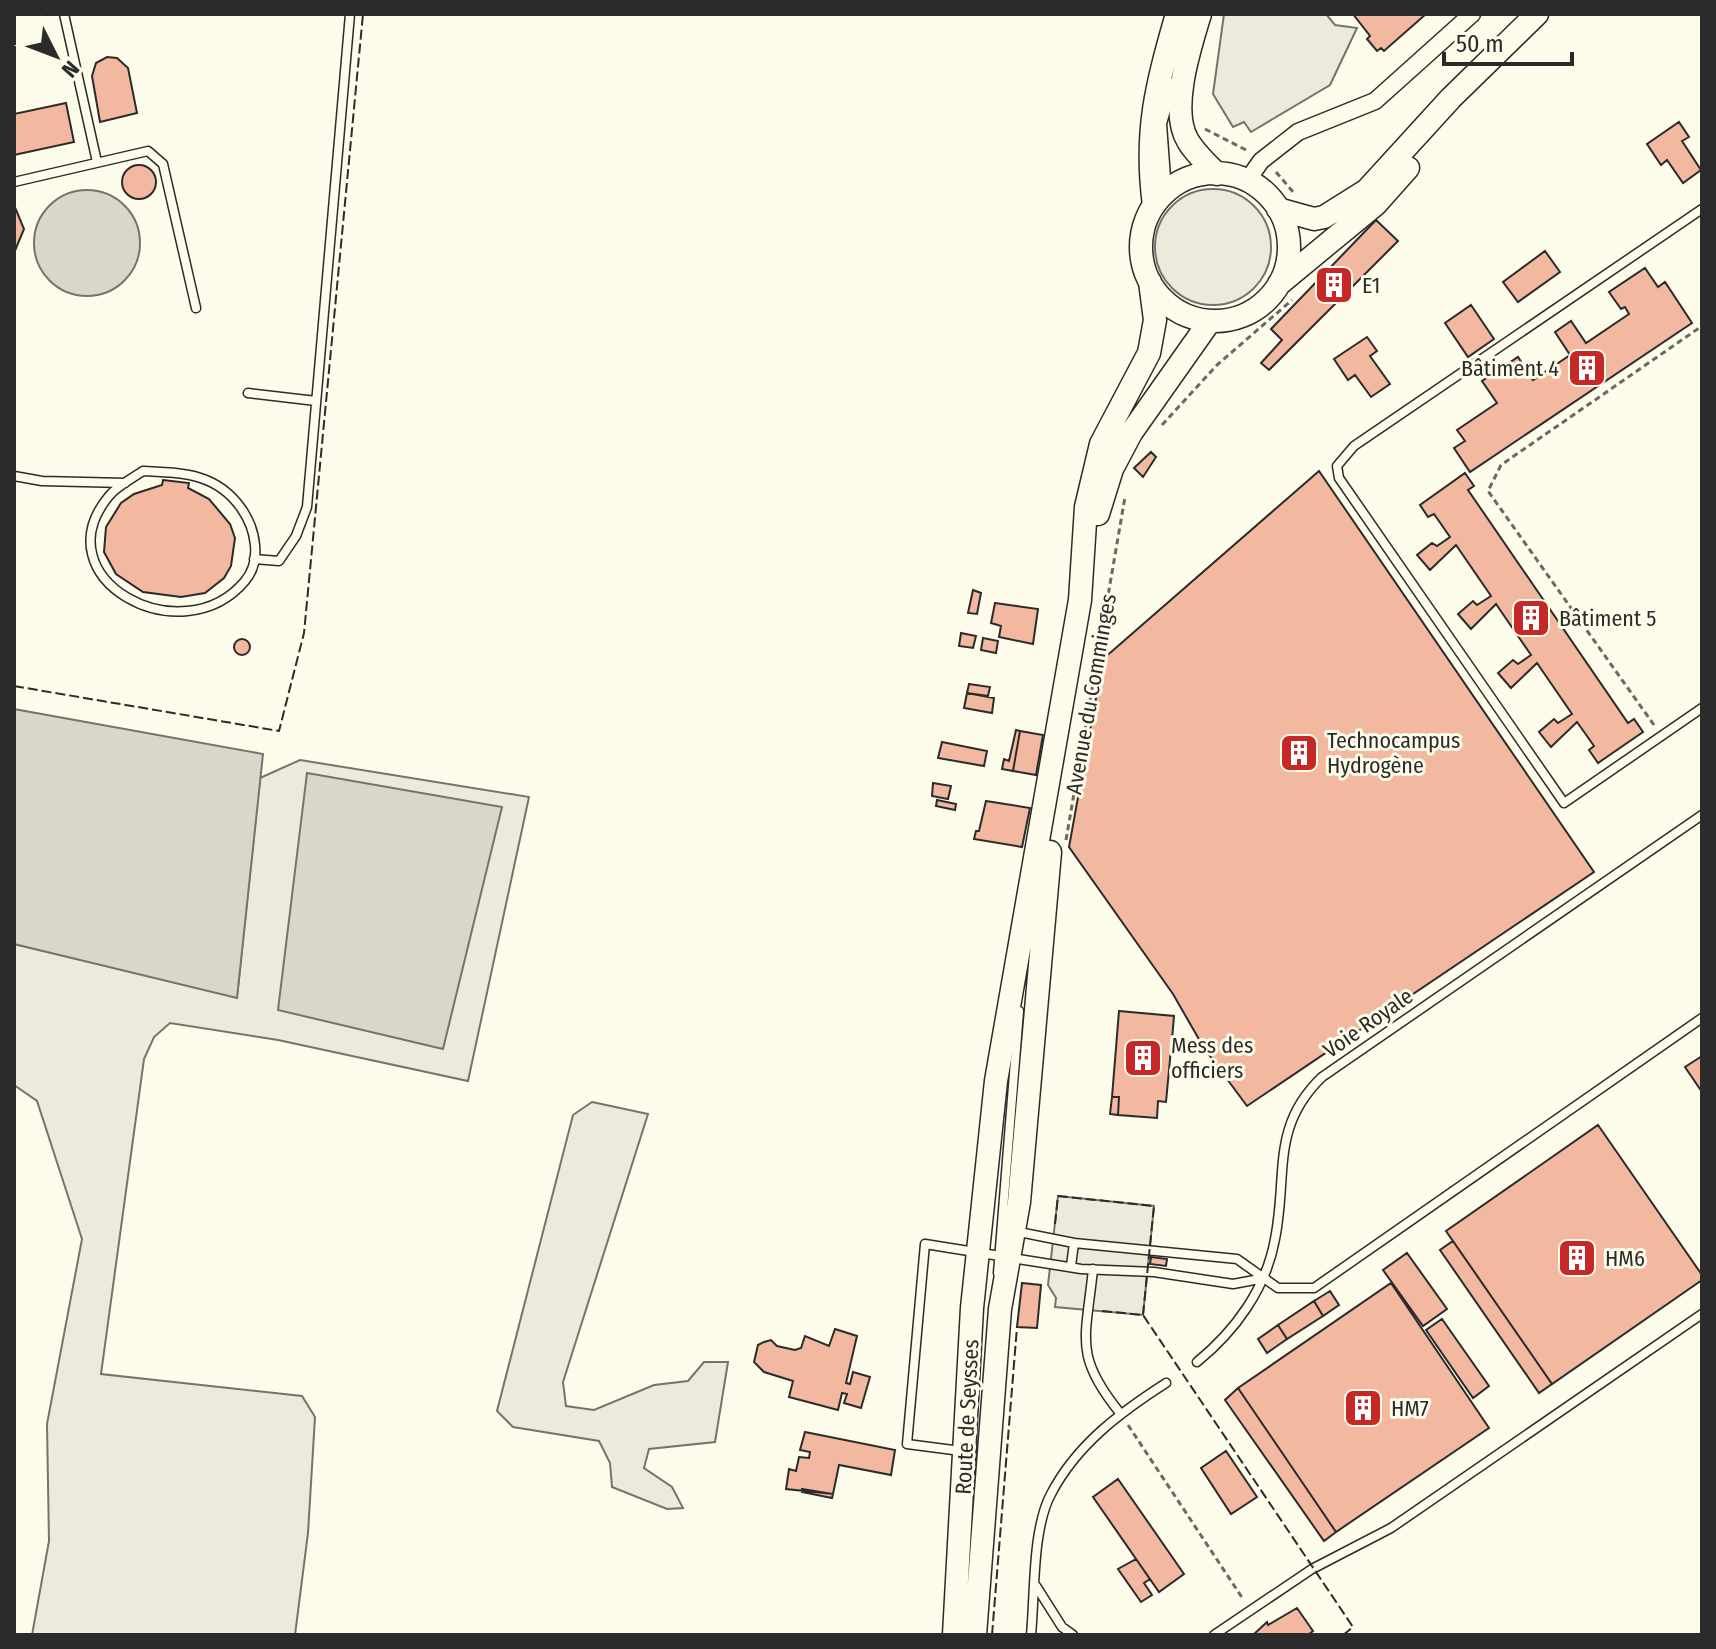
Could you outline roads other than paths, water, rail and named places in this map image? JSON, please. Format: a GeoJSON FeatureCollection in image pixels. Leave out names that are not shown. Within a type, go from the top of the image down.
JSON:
{"type":"FeatureCollection","features":[{"type":"Feature","properties":{"kind":"main road"},"geometry":{"type":"LineString","coordinates":[[1161,198],[1151,121],[1177,14]]}},
{"type":"Feature","properties":{"kind":"main road"},"geometry":{"type":"LineString","coordinates":[[1200,14],[1188,53],[1179,116],[1188,141],[1217,174]]}},
{"type":"Feature","properties":{"kind":"main road"},"geometry":{"type":"LineString","coordinates":[[1478,74],[1451,114],[1376,204],[1279,284],[1255,309],[1233,319],[1210,321],[1175,310],[1150,282],[1141,243],[1146,220],[1161,198],[1195,176],[1217,174],[1247,181],[1278,209],[1314,219],[1335,213],[1367,190],[1451,98],[1537,14]]}},
{"type":"Feature","properties":{"kind":"main road"},"geometry":{"type":"LineString","coordinates":[[1278,209],[1288,239],[1288,254],[1279,284]]}},
{"type":"Feature","properties":{"kind":"main road","name":"Avenue du Comminges"},"geometry":{"type":"LineString","coordinates":[[1001,1200],[996,1081],[1080,600],[1086,507],[1101,444],[1149,353],[1155,320],[1150,282]]}},
{"type":"Feature","properties":{"kind":"main road","name":"Avenue du Comminges"},"geometry":{"type":"LineString","coordinates":[[1001,1200],[1092,610],[1098,508],[1112,469],[1131,433],[1210,321]]}},
{"type":"Feature","properties":{"kind":"main road","name":"Route de Seysses"},"geometry":{"type":"LineString","coordinates":[[975,1635],[1000,1309],[1001,1200]]}},
{"type":"Feature","properties":{"kind":"main road","name":"Route de Seysses"},"geometry":{"type":"LineString","coordinates":[[954,1635],[965,1451],[999,1247],[1001,1200]]}},
{"type":"Feature","properties":{"kind":"street"},"geometry":{"type":"LineString","coordinates":[[1247,181],[1261,161],[1298,132],[1375,101],[1472,14]]}},
{"type":"Feature","properties":{"kind":"lane"},"geometry":{"type":"LineString","coordinates":[[64,14],[97,162]]}},
{"type":"Feature","properties":{"kind":"lane"},"geometry":{"type":"LineString","coordinates":[[254,559],[279,561],[296,536],[307,507],[350,14]]}},
{"type":"Feature","properties":{"kind":"lane"},"geometry":{"type":"LineString","coordinates":[[1161,198],[1162,124],[1170,91],[1188,53]]}},
{"type":"Feature","properties":{"kind":"lane"},"geometry":{"type":"LineString","coordinates":[[14,182],[148,151],[163,164],[196,308]]}},
{"type":"Feature","properties":{"kind":"lane"},"geometry":{"type":"LineString","coordinates":[[1702,209],[1354,446],[1337,466],[1339,478],[1564,803],[1702,708]]}},
{"type":"Feature","properties":{"kind":"lane"},"geometry":{"type":"LineString","coordinates":[[248,393],[316,401]]}},
{"type":"Feature","properties":{"kind":"lane"},"geometry":{"type":"LineString","coordinates":[[143,471],[197,474],[228,490],[247,517],[256,549],[252,573],[232,596],[208,609],[181,613],[131,603],[106,583],[91,552],[94,521],[109,495],[126,483],[143,471]]}},
{"type":"Feature","properties":{"kind":"lane"},"geometry":{"type":"LineString","coordinates":[[14,476],[42,481],[126,483]]}},
{"type":"Feature","properties":{"kind":"lane","name":"Voie Royale"},"geometry":{"type":"LineString","coordinates":[[1197,1362],[1225,1339],[1265,1278],[1275,1240],[1289,1123],[1302,1096],[1322,1077],[1702,815]]}},
{"type":"Feature","properties":{"kind":"lane"},"geometry":{"type":"LineString","coordinates":[[965,1451],[907,1444],[925,1244],[999,1247],[1074,1243],[1156,1249],[1237,1259],[1278,1288],[1314,1288],[1702,1018]]}},
{"type":"Feature","properties":{"kind":"lane"},"geometry":{"type":"LineString","coordinates":[[1071,1266],[1074,1243]]}},
{"type":"Feature","properties":{"kind":"lane"},"geometry":{"type":"LineString","coordinates":[[999,1247],[1093,1269],[1154,1272],[1233,1284],[1265,1278]]}},
{"type":"Feature","properties":{"kind":"lane"},"geometry":{"type":"LineString","coordinates":[[1093,1269],[1085,1355],[1097,1384],[1120,1413]]}},
{"type":"Feature","properties":{"kind":"lane"},"geometry":{"type":"LineString","coordinates":[[1214,1635],[1336,1554],[1391,1528],[1702,1314]]}},
{"type":"Feature","properties":{"kind":"lane"},"geometry":{"type":"LineString","coordinates":[[1031,1635],[1040,1533],[1050,1495],[1083,1448],[1120,1413],[1166,1383]]}},
{"type":"Feature","properties":{"kind":"lane"},"geometry":{"type":"LineString","coordinates":[[1036,1585],[1062,1627],[1073,1635]]}},
{"type":"Feature","properties":{"kind":"place","name":"E1"},"geometry":{"type":"Point","coordinates":[1334,285]}},
{"type":"Feature","properties":{"kind":"place","name":"Bâtiment 4"},"geometry":{"type":"Point","coordinates":[1587,368]}},
{"type":"Feature","properties":{"kind":"place","name":"Bâtiment 5"},"geometry":{"type":"Point","coordinates":[1531,618]}},
{"type":"Feature","properties":{"kind":"place","name":"Technocampus Hydrogène"},"geometry":{"type":"Point","coordinates":[1299,753]}},
{"type":"Feature","properties":{"kind":"place","name":"Mess des officiers"},"geometry":{"type":"Point","coordinates":[1143,1058]}},
{"type":"Feature","properties":{"kind":"place","name":"HM6"},"geometry":{"type":"Point","coordinates":[1577,1258]}},
{"type":"Feature","properties":{"kind":"place","name":"HM7"},"geometry":{"type":"Point","coordinates":[1363,1408]}}]}
